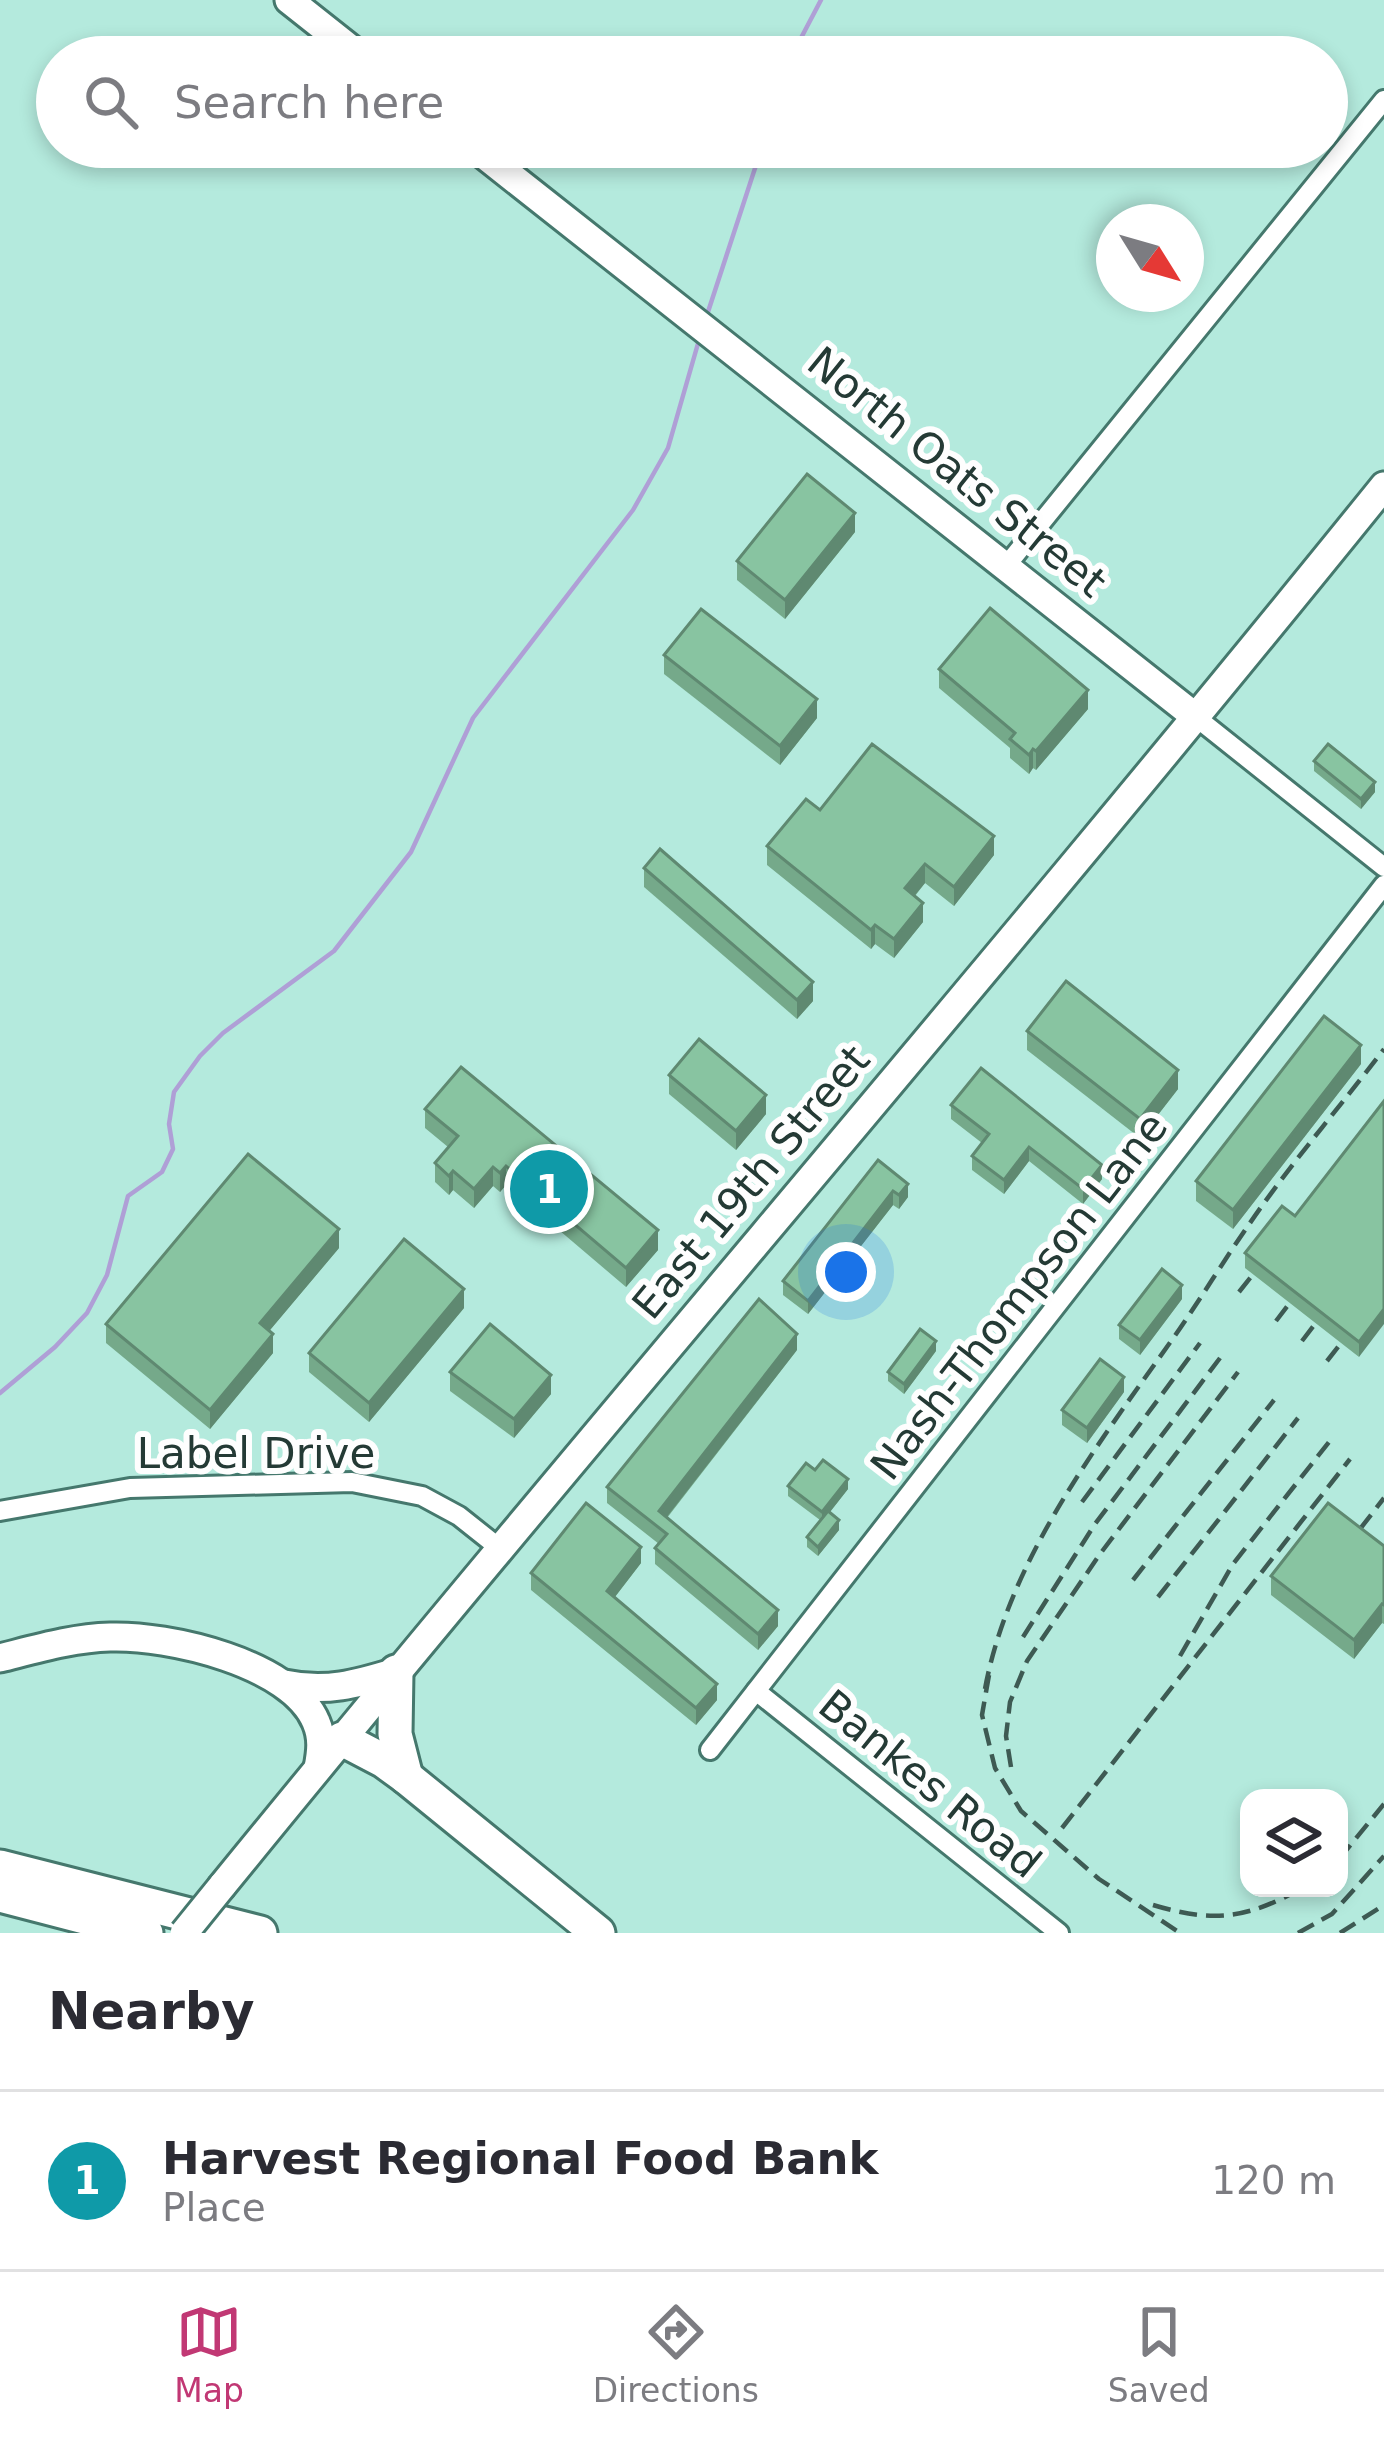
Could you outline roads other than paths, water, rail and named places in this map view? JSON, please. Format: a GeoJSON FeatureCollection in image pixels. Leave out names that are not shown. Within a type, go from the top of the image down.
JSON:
{"type":"FeatureCollection","features":[{"type":"Feature","properties":{"kind":"highway"},"geometry":{"type":"LineString","coordinates":[[396,1672],[395,1734],[406,1777]]}},
{"type":"Feature","properties":{"kind":"highway"},"geometry":{"type":"LineString","coordinates":[[342,1739],[406,1777],[598,1933]]}},
{"type":"Feature","properties":{"kind":"highway"},"geometry":{"type":"LineString","coordinates":[[0,1867],[260,1933]]}},
{"type":"Feature","properties":{"kind":"highway"},"geometry":{"type":"LineString","coordinates":[[0,1895],[146,1933]]}},
{"type":"Feature","properties":{"kind":"street"},"geometry":{"type":"LineString","coordinates":[[289,0],[334,36]]}},
{"type":"Feature","properties":{"kind":"street"},"geometry":{"type":"LineString","coordinates":[[1348,144],[1384,100]]}},
{"type":"Feature","properties":{"kind":"street","name":"North Oats Street"},"geometry":{"type":"LineString","coordinates":[[501,168],[1384,867]]}},
{"type":"Feature","properties":{"kind":"street"},"geometry":{"type":"LineString","coordinates":[[1006,566],[1329,168]]}},
{"type":"Feature","properties":{"kind":"street","name":"East 19th Street"},"geometry":{"type":"LineString","coordinates":[[184,1933],[498,1547],[1197,718],[1384,486]]}},
{"type":"Feature","properties":{"kind":"street","name":"Nash-Thompson Lane"},"geometry":{"type":"LineString","coordinates":[[710,1750],[1384,885]]}},
{"type":"Feature","properties":{"kind":"street","name":"Label Drive"},"geometry":{"type":"LineString","coordinates":[[0,1511],[130,1488],[352,1482],[422,1496],[459,1516],[498,1547]]}},
{"type":"Feature","properties":{"kind":"street"},"geometry":{"type":"LineString","coordinates":[[0,1658],[82,1640],[139,1637],[194,1647],[284,1684],[308,1689],[340,1688],[396,1672]]}},
{"type":"Feature","properties":{"kind":"street"},"geometry":{"type":"LineString","coordinates":[[284,1684],[315,1720],[322,1746],[318,1768]]}},
{"type":"Feature","properties":{"kind":"street","name":"Bankes Road"},"geometry":{"type":"LineString","coordinates":[[756,1691],[1059,1933]]}},
{"type":"Feature","properties":{"kind":"waterway"},"geometry":{"type":"LineString","coordinates":[[802,36],[821,0]]}},
{"type":"Feature","properties":{"kind":"waterway"},"geometry":{"type":"LineString","coordinates":[[706,318],[755,168]]}},
{"type":"Feature","properties":{"kind":"waterway"},"geometry":{"type":"LineString","coordinates":[[0,1393],[87,1313],[107,1275],[128,1196],[162,1172],[173,1149],[169,1124],[174,1092],[200,1056],[223,1033],[334,951],[411,852],[473,718],[633,510],[668,448],[699,340]]}},
{"type":"Feature","properties":{"kind":"railway"},"geometry":{"type":"LineString","coordinates":[[985,1689],[1014,1594],[1060,1504],[1266,1201],[1384,1049]]}},
{"type":"Feature","properties":{"kind":"railway"},"geometry":{"type":"LineString","coordinates":[[1239,1292],[1274,1248]]}},
{"type":"Feature","properties":{"kind":"railway"},"geometry":{"type":"LineString","coordinates":[[1276,1321],[1309,1278]]}},
{"type":"Feature","properties":{"kind":"railway"},"geometry":{"type":"LineString","coordinates":[[1327,1361],[1384,1288]]}},
{"type":"Feature","properties":{"kind":"railway"},"geometry":{"type":"LineString","coordinates":[[1302,1341],[1335,1298]]}},
{"type":"Feature","properties":{"kind":"railway"},"geometry":{"type":"LineString","coordinates":[[1082,1502],[1200,1343]]}},
{"type":"Feature","properties":{"kind":"railway"},"geometry":{"type":"LineString","coordinates":[[1023,1637],[1095,1524],[1220,1358]]}},
{"type":"Feature","properties":{"kind":"railway"},"geometry":{"type":"LineString","coordinates":[[1011,1767],[1006,1736],[1010,1702],[1027,1661],[1100,1554],[1238,1372]]}},
{"type":"Feature","properties":{"kind":"railway"},"geometry":{"type":"LineString","coordinates":[[1133,1580],[1274,1400]]}},
{"type":"Feature","properties":{"kind":"railway"},"geometry":{"type":"LineString","coordinates":[[1158,1597],[1298,1418]]}},
{"type":"Feature","properties":{"kind":"railway"},"geometry":{"type":"LineString","coordinates":[[1180,1656],[1233,1564],[1329,1442]]}},
{"type":"Feature","properties":{"kind":"railway"},"geometry":{"type":"LineString","coordinates":[[1062,1828],[1350,1459]]}},
{"type":"Feature","properties":{"kind":"railway"},"geometry":{"type":"LineString","coordinates":[[1360,1529],[1384,1498]]}},
{"type":"Feature","properties":{"kind":"railway"},"geometry":{"type":"LineString","coordinates":[[989,1675],[982,1715],[995,1768],[1021,1811],[1099,1879],[1180,1933]]}},
{"type":"Feature","properties":{"kind":"railway"},"geometry":{"type":"LineString","coordinates":[[1348,1848],[1384,1804]]}},
{"type":"Feature","properties":{"kind":"railway"},"geometry":{"type":"LineString","coordinates":[[1298,1933],[1332,1914],[1384,1856]]}},
{"type":"Feature","properties":{"kind":"railway"},"geometry":{"type":"LineString","coordinates":[[1153,1905],[1229,1915],[1283,1897]]}},
{"type":"Feature","properties":{"kind":"railway"},"geometry":{"type":"LineString","coordinates":[[1340,1933],[1384,1905]]}},
{"type":"Feature","properties":{"kind":"place","name":"Harvest Regional Food Bank"},"geometry":{"type":"Point","coordinates":[549,1189]}}]}
